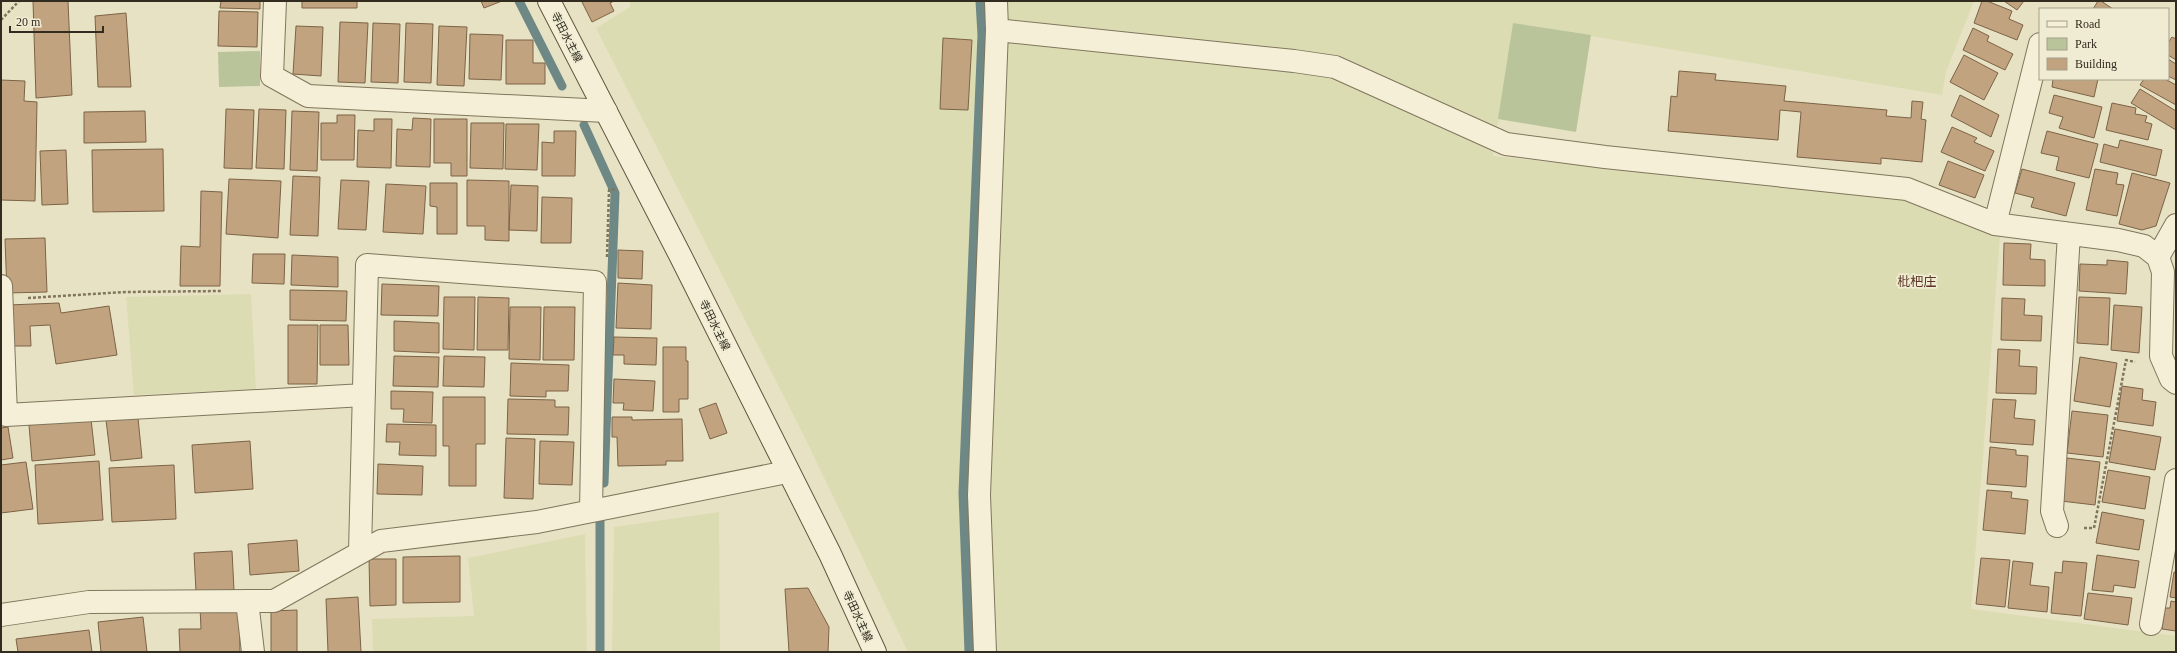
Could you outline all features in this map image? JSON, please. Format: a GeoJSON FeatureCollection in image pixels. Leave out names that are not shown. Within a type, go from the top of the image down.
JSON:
{"type":"FeatureCollection","features":[{"type":"Feature","properties":{"kind":"street"},"geometry":{"type":"LineString","coordinates":[[274,1],[272,76],[308,96],[606,112]]}},
{"type":"Feature","properties":{"kind":"street","name":"寺田水主線"},"geometry":{"type":"LineString","coordinates":[[549,1],[680,255],[787,472],[830,554],[875,652]]}},
{"type":"Feature","properties":{"kind":"street"},"geometry":{"type":"LineString","coordinates":[[985,652],[979,495],[997,30],[996,1]]}},
{"type":"Feature","properties":{"kind":"street"},"geometry":{"type":"LineString","coordinates":[[997,30],[1294,60],[1335,67],[1506,144],[1605,157],[1907,189],[1995,224],[2118,240],[2144,246],[2158,257],[2163,272],[2164,289],[2162,356],[2171,375]]}},
{"type":"Feature","properties":{"kind":"street"},"geometry":{"type":"LineString","coordinates":[[1995,224],[2039,48]]}},
{"type":"Feature","properties":{"kind":"street"},"geometry":{"type":"LineString","coordinates":[[2158,257],[2176,225]]}},
{"type":"Feature","properties":{"kind":"street"},"geometry":{"type":"LineString","coordinates":[[2057,526],[2052,511],[2069,234]]}},
{"type":"Feature","properties":{"kind":"street"},"geometry":{"type":"LineString","coordinates":[[360,552],[367,265],[595,282],[591,511]]}},
{"type":"Feature","properties":{"kind":"street"},"geometry":{"type":"LineString","coordinates":[[1,293],[6,415],[364,395]]}},
{"type":"Feature","properties":{"kind":"street"},"geometry":{"type":"LineString","coordinates":[[1,615],[89,602],[274,601],[381,541],[537,522],[787,472]]}},
{"type":"Feature","properties":{"kind":"street"},"geometry":{"type":"LineString","coordinates":[[2151,624],[2176,480]]}},
{"type":"Feature","properties":{"kind":"street"},"geometry":{"type":"LineString","coordinates":[[247,601],[253,652]]}},
{"type":"Feature","properties":{"kind":"path"},"geometry":{"type":"LineString","coordinates":[[1,20],[18,1]]}},
{"type":"Feature","properties":{"kind":"path"},"geometry":{"type":"LineString","coordinates":[[595,282],[607,272],[609,190]]}},
{"type":"Feature","properties":{"kind":"path"},"geometry":{"type":"LineString","coordinates":[[1,293],[221,291]]}},
{"type":"Feature","properties":{"kind":"path"},"geometry":{"type":"LineString","coordinates":[[2057,526],[2094,528],[2126,360],[2171,375]]}},
{"type":"Feature","properties":{"kind":"green space"},"geometry":{"type":"Polygon","coordinates":[[[630,1],[1974,1],[1946,72],[1942,95],[1513,23],[1493,156],[1900,199],[1927,206],[2000,237],[1971,609],[2176,636],[2176,652],[908,652],[804,436],[596,28],[630,7],[630,1]]]}},
{"type":"Feature","properties":{"kind":"green space"},"geometry":{"type":"Polygon","coordinates":[[[1513,23],[1591,35],[1576,132],[1498,119],[1513,23]]]}},
{"type":"Feature","properties":{"kind":"green space"},"geometry":{"type":"Polygon","coordinates":[[[260,51],[260,86],[219,87],[218,52],[260,51]]]}},
{"type":"Feature","properties":{"kind":"green space"},"geometry":{"type":"Polygon","coordinates":[[[251,294],[256,389],[134,395],[126,297],[251,294]]]}},
{"type":"Feature","properties":{"kind":"green space"},"geometry":{"type":"Polygon","coordinates":[[[719,512],[720,652],[612,652],[614,527],[719,512]]]}},
{"type":"Feature","properties":{"kind":"green space"},"geometry":{"type":"Polygon","coordinates":[[[585,534],[587,652],[373,652],[372,619],[474,616],[468,558],[585,534]]]}},
{"type":"Feature","properties":{"kind":"building"},"geometry":{"type":"Polygon","coordinates":[[[33,1],[68,1],[72,95],[36,98],[33,1]]]}},
{"type":"Feature","properties":{"kind":"building"},"geometry":{"type":"Polygon","coordinates":[[[221,1],[260,1],[260,9],[220,8],[221,1]]]}},
{"type":"Feature","properties":{"kind":"building"},"geometry":{"type":"Polygon","coordinates":[[[302,1],[357,1],[357,8],[302,8],[302,1]]]}},
{"type":"Feature","properties":{"kind":"building"},"geometry":{"type":"Polygon","coordinates":[[[481,1],[502,1],[484,8],[481,1]]]}},
{"type":"Feature","properties":{"kind":"building"},"geometry":{"type":"Polygon","coordinates":[[[614,1],[610,3],[614,11],[592,22],[582,2],[614,1]]]}},
{"type":"Feature","properties":{"kind":"building"},"geometry":{"type":"Polygon","coordinates":[[[1982,1],[1987,1],[2012,11],[2009,19],[2023,25],[2017,40],[1974,23],[1982,1]]]}},
{"type":"Feature","properties":{"kind":"building"},"geometry":{"type":"Polygon","coordinates":[[[2004,1],[2024,1],[2017,10],[2004,1]]]}},
{"type":"Feature","properties":{"kind":"building"},"geometry":{"type":"Polygon","coordinates":[[[2098,1],[2101,1],[2112,8],[2094,8],[2098,1]]]}},
{"type":"Feature","properties":{"kind":"building"},"geometry":{"type":"Polygon","coordinates":[[[219,11],[258,12],[257,47],[218,46],[219,11]]]}},
{"type":"Feature","properties":{"kind":"building"},"geometry":{"type":"Polygon","coordinates":[[[126,13],[131,87],[98,87],[95,16],[126,13]]]}},
{"type":"Feature","properties":{"kind":"building"},"geometry":{"type":"Polygon","coordinates":[[[340,22],[368,23],[365,83],[338,82],[340,22]]]}},
{"type":"Feature","properties":{"kind":"building"},"geometry":{"type":"Polygon","coordinates":[[[373,23],[400,24],[398,83],[371,82],[373,23]]]}},
{"type":"Feature","properties":{"kind":"building"},"geometry":{"type":"Polygon","coordinates":[[[406,23],[433,24],[431,83],[404,82],[406,23]]]}},
{"type":"Feature","properties":{"kind":"building"},"geometry":{"type":"Polygon","coordinates":[[[296,26],[323,27],[321,76],[293,74],[296,26]]]}},
{"type":"Feature","properties":{"kind":"building"},"geometry":{"type":"Polygon","coordinates":[[[439,26],[467,27],[464,86],[437,85],[439,26]]]}},
{"type":"Feature","properties":{"kind":"building"},"geometry":{"type":"Polygon","coordinates":[[[1973,28],[1989,36],[1987,41],[2013,54],[2005,70],[1963,50],[1973,28]]]}},
{"type":"Feature","properties":{"kind":"building"},"geometry":{"type":"Polygon","coordinates":[[[470,34],[503,35],[501,80],[469,79],[470,34]]]}},
{"type":"Feature","properties":{"kind":"building"},"geometry":{"type":"Polygon","coordinates":[[[2172,37],[2176,39],[2176,60],[2169,56],[2169,42],[2172,37]]]}},
{"type":"Feature","properties":{"kind":"building"},"geometry":{"type":"Polygon","coordinates":[[[943,38],[972,40],[968,110],[940,109],[943,38]]]}},
{"type":"Feature","properties":{"kind":"building"},"geometry":{"type":"Polygon","coordinates":[[[506,40],[533,40],[533,63],[545,63],[545,84],[506,84],[506,40]]]}},
{"type":"Feature","properties":{"kind":"building"},"geometry":{"type":"Polygon","coordinates":[[[1964,55],[1998,73],[1984,100],[1950,82],[1964,55]]]}},
{"type":"Feature","properties":{"kind":"building"},"geometry":{"type":"Polygon","coordinates":[[[2169,60],[2176,64],[2176,80],[2169,76],[2169,60]]]}},
{"type":"Feature","properties":{"kind":"building"},"geometry":{"type":"Polygon","coordinates":[[[1679,71],[1716,74],[1715,80],[1786,86],[1784,101],[1887,110],[1886,116],[1911,118],[1912,101],[1923,102],[1921,119],[1926,120],[1922,162],[1881,158],[1881,164],[1797,157],[1801,112],[1780,110],[1778,140],[1668,131],[1671,96],[1677,97],[1679,71]]]}},
{"type":"Feature","properties":{"kind":"building"},"geometry":{"type":"Polygon","coordinates":[[[1,80],[25,81],[24,101],[37,102],[35,201],[1,200],[1,80]]]}},
{"type":"Feature","properties":{"kind":"building"},"geometry":{"type":"Polygon","coordinates":[[[2053,80],[2098,80],[2094,97],[2052,87],[2053,80]]]}},
{"type":"Feature","properties":{"kind":"building"},"geometry":{"type":"Polygon","coordinates":[[[2143,80],[2167,80],[2176,85],[2176,105],[2140,85],[2143,80]]]}},
{"type":"Feature","properties":{"kind":"building"},"geometry":{"type":"Polygon","coordinates":[[[2140,89],[2176,111],[2176,130],[2131,103],[2140,89]]]}},
{"type":"Feature","properties":{"kind":"building"},"geometry":{"type":"Polygon","coordinates":[[[1960,95],[1999,115],[1991,137],[1951,116],[1960,95]]]}},
{"type":"Feature","properties":{"kind":"building"},"geometry":{"type":"Polygon","coordinates":[[[2054,95],[2102,107],[2094,138],[2059,128],[2063,117],[2049,113],[2054,95]]]}},
{"type":"Feature","properties":{"kind":"building"},"geometry":{"type":"Polygon","coordinates":[[[2112,103],[2136,108],[2135,114],[2147,116],[2145,122],[2152,124],[2148,140],[2106,130],[2112,103]]]}},
{"type":"Feature","properties":{"kind":"building"},"geometry":{"type":"Polygon","coordinates":[[[226,109],[254,110],[252,169],[224,168],[226,109]]]}},
{"type":"Feature","properties":{"kind":"building"},"geometry":{"type":"Polygon","coordinates":[[[259,109],[286,110],[284,169],[256,168],[259,109]]]}},
{"type":"Feature","properties":{"kind":"building"},"geometry":{"type":"Polygon","coordinates":[[[145,111],[146,142],[84,143],[84,112],[145,111]]]}},
{"type":"Feature","properties":{"kind":"building"},"geometry":{"type":"Polygon","coordinates":[[[292,111],[319,112],[317,171],[290,170],[292,111]]]}},
{"type":"Feature","properties":{"kind":"building"},"geometry":{"type":"Polygon","coordinates":[[[337,115],[355,115],[354,160],[321,160],[321,123],[337,123],[337,115]]]}},
{"type":"Feature","properties":{"kind":"building"},"geometry":{"type":"Polygon","coordinates":[[[413,118],[431,119],[430,167],[396,166],[397,129],[412,130],[413,118]]]}},
{"type":"Feature","properties":{"kind":"building"},"geometry":{"type":"Polygon","coordinates":[[[374,119],[392,119],[391,168],[357,167],[358,130],[374,131],[374,119]]]}},
{"type":"Feature","properties":{"kind":"building"},"geometry":{"type":"Polygon","coordinates":[[[434,119],[467,119],[467,176],[451,176],[451,163],[434,163],[434,119]]]}},
{"type":"Feature","properties":{"kind":"building"},"geometry":{"type":"Polygon","coordinates":[[[471,123],[504,123],[503,169],[470,168],[471,123]]]}},
{"type":"Feature","properties":{"kind":"building"},"geometry":{"type":"Polygon","coordinates":[[[506,124],[539,124],[537,170],[505,169],[506,124]]]}},
{"type":"Feature","properties":{"kind":"building"},"geometry":{"type":"Polygon","coordinates":[[[1952,127],[1977,138],[1974,142],[1994,151],[1985,171],[1941,152],[1952,127]]]}},
{"type":"Feature","properties":{"kind":"building"},"geometry":{"type":"Polygon","coordinates":[[[554,131],[576,131],[575,176],[542,176],[542,142],[554,143],[554,131]]]}},
{"type":"Feature","properties":{"kind":"building"},"geometry":{"type":"Polygon","coordinates":[[[2047,131],[2098,144],[2089,178],[2056,170],[2059,157],[2041,153],[2047,131]]]}},
{"type":"Feature","properties":{"kind":"building"},"geometry":{"type":"Polygon","coordinates":[[[2120,140],[2162,150],[2156,176],[2100,162],[2104,144],[2118,148],[2120,140]]]}},
{"type":"Feature","properties":{"kind":"building"},"geometry":{"type":"Polygon","coordinates":[[[163,149],[164,211],[93,212],[92,150],[163,149]]]}},
{"type":"Feature","properties":{"kind":"building"},"geometry":{"type":"Polygon","coordinates":[[[66,150],[68,204],[42,205],[40,151],[66,150]]]}},
{"type":"Feature","properties":{"kind":"building"},"geometry":{"type":"Polygon","coordinates":[[[1948,161],[1984,175],[1975,198],[1939,185],[1948,161]]]}},
{"type":"Feature","properties":{"kind":"building"},"geometry":{"type":"Polygon","coordinates":[[[2022,169],[2075,183],[2066,216],[2031,207],[2034,198],[2015,193],[2022,169]]]}},
{"type":"Feature","properties":{"kind":"building"},"geometry":{"type":"Polygon","coordinates":[[[2095,169],[2118,173],[2116,184],[2124,185],[2117,216],[2086,210],[2095,169]]]}},
{"type":"Feature","properties":{"kind":"building"},"geometry":{"type":"Polygon","coordinates":[[[2132,173],[2170,183],[2156,226],[2142,230],[2119,224],[2132,173]]]}},
{"type":"Feature","properties":{"kind":"building"},"geometry":{"type":"Polygon","coordinates":[[[293,176],[320,177],[318,236],[290,235],[293,176]]]}},
{"type":"Feature","properties":{"kind":"building"},"geometry":{"type":"Polygon","coordinates":[[[229,179],[281,181],[278,238],[226,234],[229,179]]]}},
{"type":"Feature","properties":{"kind":"building"},"geometry":{"type":"Polygon","coordinates":[[[341,180],[369,181],[366,230],[338,229],[341,180]]]}},
{"type":"Feature","properties":{"kind":"building"},"geometry":{"type":"Polygon","coordinates":[[[467,180],[509,181],[509,241],[485,240],[485,226],[467,226],[467,180]]]}},
{"type":"Feature","properties":{"kind":"building"},"geometry":{"type":"Polygon","coordinates":[[[430,183],[457,183],[457,234],[437,234],[437,207],[430,206],[430,183]]]}},
{"type":"Feature","properties":{"kind":"building"},"geometry":{"type":"Polygon","coordinates":[[[386,184],[426,186],[423,234],[383,232],[386,184]]]}},
{"type":"Feature","properties":{"kind":"building"},"geometry":{"type":"Polygon","coordinates":[[[511,185],[538,186],[537,231],[509,230],[511,185]]]}},
{"type":"Feature","properties":{"kind":"building"},"geometry":{"type":"Polygon","coordinates":[[[201,191],[222,192],[220,286],[180,286],[181,246],[200,247],[201,191]]]}},
{"type":"Feature","properties":{"kind":"building"},"geometry":{"type":"Polygon","coordinates":[[[542,197],[572,198],[571,243],[541,243],[542,197]]]}},
{"type":"Feature","properties":{"kind":"building"},"geometry":{"type":"Polygon","coordinates":[[[45,238],[47,292],[7,293],[5,239],[45,238]]]}},
{"type":"Feature","properties":{"kind":"building"},"geometry":{"type":"Polygon","coordinates":[[[2004,243],[2031,244],[2030,259],[2045,260],[2045,286],[2003,285],[2004,243]]]}},
{"type":"Feature","properties":{"kind":"building"},"geometry":{"type":"Polygon","coordinates":[[[618,250],[643,251],[642,279],[618,278],[618,250]]]}},
{"type":"Feature","properties":{"kind":"building"},"geometry":{"type":"Polygon","coordinates":[[[253,254],[285,254],[284,284],[252,283],[253,254]]]}},
{"type":"Feature","properties":{"kind":"building"},"geometry":{"type":"Polygon","coordinates":[[[292,255],[338,257],[338,287],[291,285],[292,255]]]}},
{"type":"Feature","properties":{"kind":"building"},"geometry":{"type":"Polygon","coordinates":[[[2107,260],[2128,262],[2126,294],[2079,291],[2080,264],[2107,265],[2107,260]]]}},
{"type":"Feature","properties":{"kind":"building"},"geometry":{"type":"Polygon","coordinates":[[[618,283],[652,285],[651,329],[616,328],[618,283]]]}},
{"type":"Feature","properties":{"kind":"building"},"geometry":{"type":"Polygon","coordinates":[[[382,284],[439,286],[438,316],[381,315],[382,284]]]}},
{"type":"Feature","properties":{"kind":"building"},"geometry":{"type":"Polygon","coordinates":[[[290,290],[347,291],[346,321],[290,320],[290,290]]]}},
{"type":"Feature","properties":{"kind":"building"},"geometry":{"type":"Polygon","coordinates":[[[444,297],[475,297],[474,350],[443,349],[444,297]]]}},
{"type":"Feature","properties":{"kind":"building"},"geometry":{"type":"Polygon","coordinates":[[[478,297],[509,298],[508,350],[477,350],[478,297]]]}},
{"type":"Feature","properties":{"kind":"building"},"geometry":{"type":"Polygon","coordinates":[[[2079,297],[2110,298],[2108,345],[2077,343],[2079,297]]]}},
{"type":"Feature","properties":{"kind":"building"},"geometry":{"type":"Polygon","coordinates":[[[2002,298],[2025,299],[2024,315],[2042,316],[2041,341],[2001,340],[2002,298]]]}},
{"type":"Feature","properties":{"kind":"building"},"geometry":{"type":"Polygon","coordinates":[[[59,303],[61,313],[109,306],[117,355],[56,364],[50,325],[30,326],[31,346],[10,346],[8,305],[59,303]]]}},
{"type":"Feature","properties":{"kind":"building"},"geometry":{"type":"Polygon","coordinates":[[[2114,305],[2142,307],[2139,353],[2111,350],[2114,305]]]}},
{"type":"Feature","properties":{"kind":"building"},"geometry":{"type":"Polygon","coordinates":[[[510,307],[541,307],[540,360],[509,359],[510,307]]]}},
{"type":"Feature","properties":{"kind":"building"},"geometry":{"type":"Polygon","coordinates":[[[544,307],[575,307],[574,360],[543,360],[544,307]]]}},
{"type":"Feature","properties":{"kind":"building"},"geometry":{"type":"Polygon","coordinates":[[[394,321],[439,323],[439,353],[394,351],[394,321]]]}},
{"type":"Feature","properties":{"kind":"building"},"geometry":{"type":"Polygon","coordinates":[[[288,325],[318,325],[317,384],[288,384],[288,325]]]}},
{"type":"Feature","properties":{"kind":"building"},"geometry":{"type":"Polygon","coordinates":[[[320,325],[348,325],[349,365],[320,365],[320,325]]]}},
{"type":"Feature","properties":{"kind":"building"},"geometry":{"type":"Polygon","coordinates":[[[614,337],[657,338],[656,365],[624,364],[624,355],[613,355],[614,337]]]}},
{"type":"Feature","properties":{"kind":"building"},"geometry":{"type":"Polygon","coordinates":[[[663,347],[686,347],[686,361],[688,361],[688,399],[679,399],[679,412],[663,412],[663,347]]]}},
{"type":"Feature","properties":{"kind":"building"},"geometry":{"type":"Polygon","coordinates":[[[1998,349],[2020,350],[2019,366],[2037,367],[2036,394],[1996,393],[1998,349]]]}},
{"type":"Feature","properties":{"kind":"building"},"geometry":{"type":"Polygon","coordinates":[[[394,356],[439,357],[438,387],[393,386],[394,356]]]}},
{"type":"Feature","properties":{"kind":"building"},"geometry":{"type":"Polygon","coordinates":[[[444,356],[485,357],[484,387],[443,386],[444,356]]]}},
{"type":"Feature","properties":{"kind":"building"},"geometry":{"type":"Polygon","coordinates":[[[2080,357],[2117,363],[2110,407],[2074,401],[2080,357]]]}},
{"type":"Feature","properties":{"kind":"building"},"geometry":{"type":"Polygon","coordinates":[[[511,363],[569,365],[568,391],[546,391],[546,397],[510,396],[511,363]]]}},
{"type":"Feature","properties":{"kind":"building"},"geometry":{"type":"Polygon","coordinates":[[[614,379],[655,381],[653,411],[623,410],[624,403],[613,403],[614,379]]]}},
{"type":"Feature","properties":{"kind":"building"},"geometry":{"type":"Polygon","coordinates":[[[2122,386],[2143,389],[2142,400],[2156,402],[2153,426],[2117,421],[2122,386]]]}},
{"type":"Feature","properties":{"kind":"building"},"geometry":{"type":"Polygon","coordinates":[[[391,391],[433,392],[432,423],[403,422],[404,409],[391,409],[391,391]]]}},
{"type":"Feature","properties":{"kind":"building"},"geometry":{"type":"Polygon","coordinates":[[[443,397],[485,397],[485,444],[476,444],[476,486],[449,486],[449,446],[443,446],[443,397]]]}},
{"type":"Feature","properties":{"kind":"building"},"geometry":{"type":"Polygon","coordinates":[[[508,399],[555,400],[555,407],[569,407],[568,435],[507,434],[508,399]]]}},
{"type":"Feature","properties":{"kind":"building"},"geometry":{"type":"Polygon","coordinates":[[[1993,399],[2016,400],[2014,418],[2035,420],[2033,445],[1990,442],[1993,399]]]}},
{"type":"Feature","properties":{"kind":"building"},"geometry":{"type":"Polygon","coordinates":[[[716,403],[727,433],[710,439],[699,409],[716,403]]]}},
{"type":"Feature","properties":{"kind":"building"},"geometry":{"type":"Polygon","coordinates":[[[2072,411],[2108,415],[2103,457],[2067,453],[2072,411]]]}},
{"type":"Feature","properties":{"kind":"building"},"geometry":{"type":"Polygon","coordinates":[[[612,417],[632,417],[632,420],[682,419],[683,461],[666,461],[666,465],[618,466],[617,437],[612,437],[612,417]]]}},
{"type":"Feature","properties":{"kind":"building"},"geometry":{"type":"Polygon","coordinates":[[[138,418],[142,458],[111,461],[106,420],[138,418]]]}},
{"type":"Feature","properties":{"kind":"building"},"geometry":{"type":"Polygon","coordinates":[[[91,419],[95,455],[32,461],[29,425],[91,419]]]}},
{"type":"Feature","properties":{"kind":"building"},"geometry":{"type":"Polygon","coordinates":[[[387,424],[436,425],[436,456],[399,455],[400,442],[386,442],[387,424]]]}},
{"type":"Feature","properties":{"kind":"building"},"geometry":{"type":"Polygon","coordinates":[[[8,427],[13,458],[1,460],[1,428],[8,427]]]}},
{"type":"Feature","properties":{"kind":"building"},"geometry":{"type":"Polygon","coordinates":[[[2115,429],[2161,437],[2155,470],[2109,462],[2115,429]]]}},
{"type":"Feature","properties":{"kind":"building"},"geometry":{"type":"Polygon","coordinates":[[[506,438],[535,439],[533,499],[504,498],[506,438]]]}},
{"type":"Feature","properties":{"kind":"building"},"geometry":{"type":"Polygon","coordinates":[[[250,441],[253,489],[195,493],[192,445],[250,441]]]}},
{"type":"Feature","properties":{"kind":"building"},"geometry":{"type":"Polygon","coordinates":[[[540,441],[574,442],[572,485],[539,484],[540,441]]]}},
{"type":"Feature","properties":{"kind":"building"},"geometry":{"type":"Polygon","coordinates":[[[1990,447],[2016,450],[2016,455],[2028,456],[2026,487],[1987,484],[1990,447]]]}},
{"type":"Feature","properties":{"kind":"building"},"geometry":{"type":"Polygon","coordinates":[[[2067,458],[2100,462],[2095,505],[2061,501],[2067,458]]]}},
{"type":"Feature","properties":{"kind":"building"},"geometry":{"type":"Polygon","coordinates":[[[99,461],[103,520],[38,524],[35,465],[99,461]]]}},
{"type":"Feature","properties":{"kind":"building"},"geometry":{"type":"Polygon","coordinates":[[[26,462],[33,509],[1,513],[1,465],[26,462]]]}},
{"type":"Feature","properties":{"kind":"building"},"geometry":{"type":"Polygon","coordinates":[[[378,464],[423,466],[422,495],[377,494],[378,464]]]}},
{"type":"Feature","properties":{"kind":"building"},"geometry":{"type":"Polygon","coordinates":[[[174,465],[176,519],[112,522],[109,468],[174,465]]]}},
{"type":"Feature","properties":{"kind":"building"},"geometry":{"type":"Polygon","coordinates":[[[2108,470],[2150,477],[2145,509],[2102,502],[2108,470]]]}},
{"type":"Feature","properties":{"kind":"building"},"geometry":{"type":"Polygon","coordinates":[[[1987,490],[2012,492],[2011,498],[2028,500],[2025,534],[1983,530],[1987,490]]]}},
{"type":"Feature","properties":{"kind":"building"},"geometry":{"type":"Polygon","coordinates":[[[2102,512],[2144,520],[2139,550],[2096,543],[2102,512]]]}},
{"type":"Feature","properties":{"kind":"building"},"geometry":{"type":"Polygon","coordinates":[[[297,540],[299,571],[250,575],[248,544],[297,540]]]}},
{"type":"Feature","properties":{"kind":"building"},"geometry":{"type":"Polygon","coordinates":[[[232,551],[234,590],[196,592],[194,553],[232,551]]]}},
{"type":"Feature","properties":{"kind":"building"},"geometry":{"type":"Polygon","coordinates":[[[2097,555],[2139,561],[2135,588],[2114,585],[2113,592],[2092,590],[2097,555]]]}},
{"type":"Feature","properties":{"kind":"building"},"geometry":{"type":"Polygon","coordinates":[[[460,556],[460,602],[403,603],[403,557],[460,556]]]}},
{"type":"Feature","properties":{"kind":"building"},"geometry":{"type":"Polygon","coordinates":[[[1981,558],[2010,560],[2005,607],[1976,604],[1981,558]]]}},
{"type":"Feature","properties":{"kind":"building"},"geometry":{"type":"Polygon","coordinates":[[[369,559],[396,559],[396,605],[370,606],[369,559]]]}},
{"type":"Feature","properties":{"kind":"building"},"geometry":{"type":"Polygon","coordinates":[[[2013,561],[2033,563],[2030,585],[2049,587],[2047,612],[2008,608],[2013,561]]]}},
{"type":"Feature","properties":{"kind":"building"},"geometry":{"type":"Polygon","coordinates":[[[2063,561],[2087,563],[2081,616],[2051,613],[2055,572],[2062,573],[2063,561]]]}},
{"type":"Feature","properties":{"kind":"building"},"geometry":{"type":"Polygon","coordinates":[[[2174,572],[2176,572],[2176,598],[2170,597],[2174,572]]]}},
{"type":"Feature","properties":{"kind":"building"},"geometry":{"type":"Polygon","coordinates":[[[808,588],[829,627],[828,652],[789,652],[785,589],[808,588]]]}},
{"type":"Feature","properties":{"kind":"building"},"geometry":{"type":"Polygon","coordinates":[[[2088,593],[2132,598],[2128,625],[2084,619],[2088,593]]]}},
{"type":"Feature","properties":{"kind":"building"},"geometry":{"type":"Polygon","coordinates":[[[358,597],[361,652],[328,652],[326,599],[358,597]]]}},
{"type":"Feature","properties":{"kind":"building"},"geometry":{"type":"Polygon","coordinates":[[[2171,601],[2176,602],[2176,631],[2162,629],[2165,608],[2170,608],[2171,601]]]}},
{"type":"Feature","properties":{"kind":"building"},"geometry":{"type":"Polygon","coordinates":[[[200,607],[239,607],[240,652],[180,652],[179,629],[201,629],[200,607]]]}},
{"type":"Feature","properties":{"kind":"building"},"geometry":{"type":"Polygon","coordinates":[[[297,610],[297,652],[271,652],[271,611],[297,610]]]}},
{"type":"Feature","properties":{"kind":"building"},"geometry":{"type":"Polygon","coordinates":[[[143,617],[147,652],[101,652],[98,622],[143,617]]]}},
{"type":"Feature","properties":{"kind":"building"},"geometry":{"type":"Polygon","coordinates":[[[89,630],[92,652],[18,652],[16,639],[89,630]]]}},
{"type":"Feature","properties":{"kind":"waterway"},"geometry":{"type":"LineString","coordinates":[[519,1],[562,86]]}},
{"type":"Feature","properties":{"kind":"waterway"},"geometry":{"type":"LineString","coordinates":[[969,652],[963,493],[982,35],[980,1]]}},
{"type":"Feature","properties":{"kind":"waterway"},"geometry":{"type":"LineString","coordinates":[[584,125],[615,193],[604,483]]}},
{"type":"Feature","properties":{"kind":"waterway"},"geometry":{"type":"LineString","coordinates":[[600,521],[600,652]]}},
{"type":"Feature","properties":{"kind":"district","name":"枇杷庄"},"geometry":{"type":"Point","coordinates":[1917,281]}}]}
